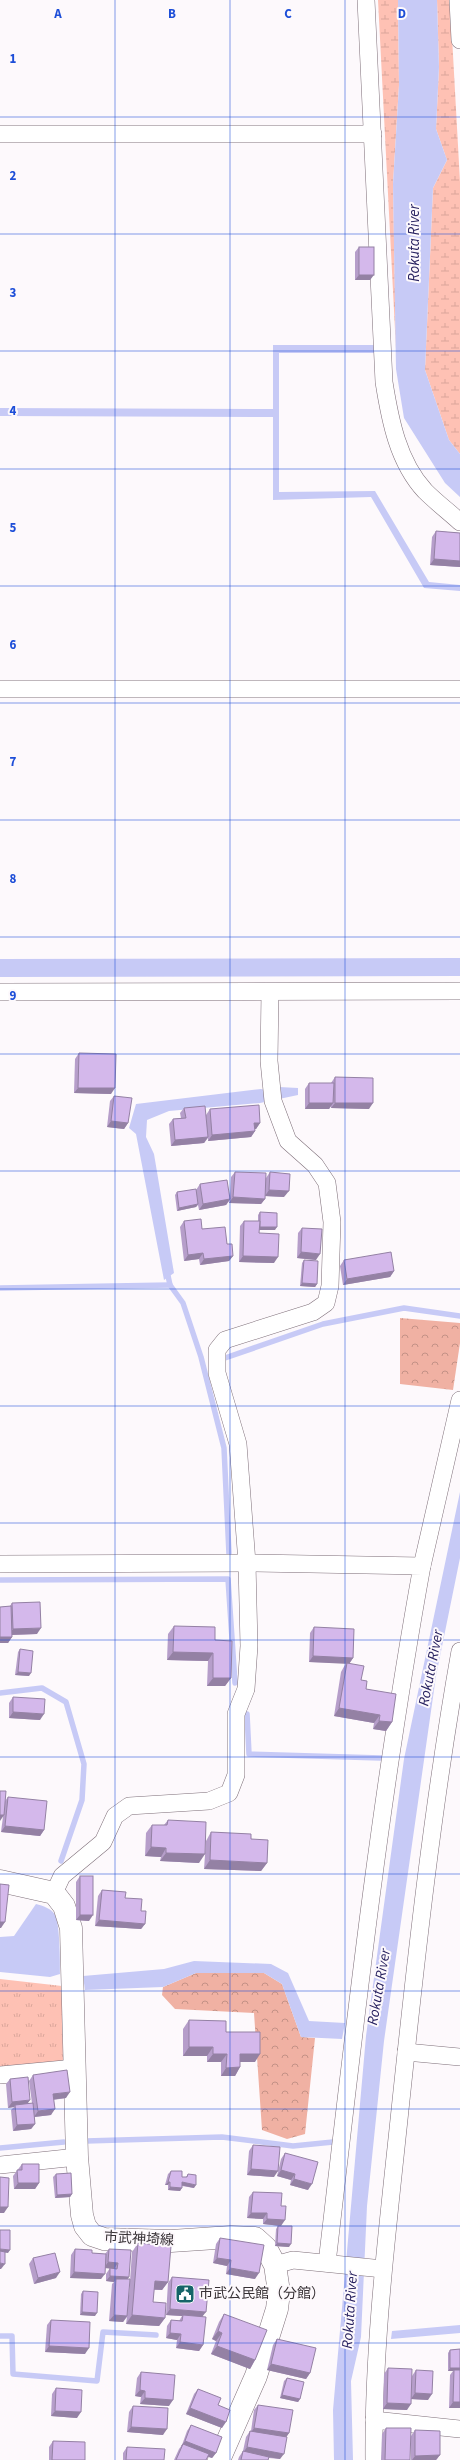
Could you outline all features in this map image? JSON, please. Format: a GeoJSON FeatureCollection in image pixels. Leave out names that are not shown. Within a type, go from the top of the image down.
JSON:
{"type":"FeatureCollection","features":[{"type":"Feature","properties":{"kind":"main road"},"geometry":{"type":"LineString","coordinates":[[0,1881],[54,1893]]}},
{"type":"Feature","properties":{"kind":"main road","name":"市武神埼線"},"geometry":{"type":"LineString","coordinates":[[54,1893],[64,1906],[71,1928],[77,2157],[82,2215],[85,2226],[92,2235],[104,2239],[171,2241],[231,2237],[255,2238],[266,2248],[275,2265],[279,2292],[277,2309],[256,2376],[219,2460]]}},
{"type":"Feature","properties":{"kind":"street"},"geometry":{"type":"LineString","coordinates":[[366,0],[384,382],[390,422],[406,461],[424,490],[460,522]]}},
{"type":"Feature","properties":{"kind":"street"},"geometry":{"type":"LineString","coordinates":[[458,0],[460,40]]}},
{"type":"Feature","properties":{"kind":"street"},"geometry":{"type":"LineString","coordinates":[[0,134],[373,134]]}},
{"type":"Feature","properties":{"kind":"street"},"geometry":{"type":"LineString","coordinates":[[0,690],[460,689]]}},
{"type":"Feature","properties":{"kind":"street"},"geometry":{"type":"LineString","coordinates":[[0,992],[460,991]]}},
{"type":"Feature","properties":{"kind":"street"},"geometry":{"type":"LineString","coordinates":[[54,1893],[62,1876],[103,1842],[114,1816],[129,1806],[209,1801],[229,1793],[236,1775],[236,1714],[246,1689],[249,1646],[247,1563],[238,1444],[217,1373],[217,1350],[225,1340],[314,1312],[326,1303],[330,1286],[332,1222],[327,1183],[315,1165],[288,1141],[272,1095],[270,992]]}},
{"type":"Feature","properties":{"kind":"street"},"geometry":{"type":"LineString","coordinates":[[327,2263],[376,1855],[405,1662],[422,1566],[460,1400]]}},
{"type":"Feature","properties":{"kind":"street"},"geometry":{"type":"LineString","coordinates":[[0,1564],[247,1563],[422,1566]]}},
{"type":"Feature","properties":{"kind":"street"},"geometry":{"type":"LineString","coordinates":[[374,2460],[374,2420],[383,2269],[406,2052],[436,1808],[460,1652]]}},
{"type":"Feature","properties":{"kind":"street"},"geometry":{"type":"LineString","coordinates":[[406,2052],[460,2057]]}},
{"type":"Feature","properties":{"kind":"street"},"geometry":{"type":"LineString","coordinates":[[0,2074],[75,2068]]}},
{"type":"Feature","properties":{"kind":"street"},"geometry":{"type":"LineString","coordinates":[[0,2165],[77,2157]]}},
{"type":"Feature","properties":{"kind":"street"},"geometry":{"type":"LineString","coordinates":[[275,2265],[292,2260],[383,2269]]}},
{"type":"Feature","properties":{"kind":"street"},"geometry":{"type":"LineString","coordinates":[[374,2420],[460,2429]]}},
{"type":"Feature","properties":{"kind":"green space"},"geometry":{"type":"Polygon","coordinates":[[[378,0],[398,0],[399,85],[393,184],[396,349],[378,0]]]}},
{"type":"Feature","properties":{"kind":"green space"},"geometry":{"type":"Polygon","coordinates":[[[437,0],[450,0],[460,182],[460,454],[449,440],[425,370],[433,188],[447,160],[436,129],[439,67],[437,0]]]}},
{"type":"Feature","properties":{"kind":"green space"},"geometry":{"type":"Polygon","coordinates":[[[400,1318],[460,1323],[460,1343],[453,1390],[400,1384],[400,1318]]]}},
{"type":"Feature","properties":{"kind":"green space"},"geometry":{"type":"Polygon","coordinates":[[[196,1973],[264,1973],[282,1984],[301,2037],[315,2038],[305,2134],[287,2139],[262,2130],[254,2013],[175,2009],[162,1995],[163,1987],[196,1973]]]}},
{"type":"Feature","properties":{"kind":"green space"},"geometry":{"type":"Polygon","coordinates":[[[0,1979],[62,1986],[63,2063],[0,2067],[0,1979]]]}},
{"type":"Feature","properties":{"kind":"water","name":"Rokuta River"},"geometry":{"type":"Polygon","coordinates":[[[398,0],[437,0],[439,67],[436,129],[447,160],[433,188],[425,370],[449,440],[460,454],[460,497],[445,483],[404,418],[396,369],[393,184],[399,85],[398,0]]]}},
{"type":"Feature","properties":{"kind":"water"},"geometry":{"type":"Polygon","coordinates":[[[273,345],[375,345],[375,353],[279,353],[279,492],[375,491],[429,582],[460,585],[460,591],[424,588],[371,497],[273,500],[273,417],[0,416],[0,408],[273,409],[273,345]]]}},
{"type":"Feature","properties":{"kind":"water"},"geometry":{"type":"Polygon","coordinates":[[[460,958],[460,976],[0,977],[0,959],[460,958]]]}},
{"type":"Feature","properties":{"kind":"water"},"geometry":{"type":"Polygon","coordinates":[[[279,1087],[298,1088],[298,1095],[260,1103],[169,1111],[147,1120],[146,1137],[154,1154],[174,1273],[164,1280],[136,1134],[129,1128],[136,1104],[261,1089],[268,1091],[279,1087]]]}},
{"type":"Feature","properties":{"kind":"water","name":"Rokuta River"},"geometry":{"type":"Polygon","coordinates":[[[460,1492],[460,1558],[436,1676],[384,2041],[367,2206],[361,2337],[351,2381],[353,2460],[334,2460],[333,2410],[366,2036],[404,1759],[460,1492]]]}},
{"type":"Feature","properties":{"kind":"water"},"geometry":{"type":"Polygon","coordinates":[[[36,1904],[51,1911],[57,1920],[60,1974],[50,1977],[0,1972],[0,1937],[14,1936],[36,1904]]]}},
{"type":"Feature","properties":{"kind":"water"},"geometry":{"type":"Polygon","coordinates":[[[194,1961],[271,1964],[288,1973],[309,2021],[345,2023],[342,2039],[301,2037],[282,1984],[264,1973],[196,1973],[163,1987],[85,1990],[83,1976],[164,1969],[194,1961]]]}},
{"type":"Feature","properties":{"kind":"water"},"geometry":{"type":"Polygon","coordinates":[[[460,2325],[460,2333],[391,2339],[392,2331],[460,2325]]]}},
{"type":"Feature","properties":{"kind":"building"},"geometry":{"type":"Polygon","coordinates":[[[359,247],[374,247],[374,275],[359,275],[359,247]]]}},
{"type":"Feature","properties":{"kind":"building"},"geometry":{"type":"Polygon","coordinates":[[[436,531],[460,533],[460,561],[434,559],[436,531]]]}},
{"type":"Feature","properties":{"kind":"building"},"geometry":{"type":"Polygon","coordinates":[[[79,1053],[116,1054],[115,1088],[78,1088],[79,1053]]]}},
{"type":"Feature","properties":{"kind":"building"},"geometry":{"type":"Polygon","coordinates":[[[335,1077],[373,1078],[373,1103],[335,1103],[335,1077]]]}},
{"type":"Feature","properties":{"kind":"building"},"geometry":{"type":"Polygon","coordinates":[[[309,1083],[334,1083],[333,1103],[309,1103],[309,1083]]]}},
{"type":"Feature","properties":{"kind":"building"},"geometry":{"type":"Polygon","coordinates":[[[114,1096],[132,1098],[128,1123],[111,1121],[114,1096]]]}},
{"type":"Feature","properties":{"kind":"building"},"geometry":{"type":"Polygon","coordinates":[[[259,1105],[260,1123],[254,1123],[255,1131],[212,1135],[210,1109],[259,1105]]]}},
{"type":"Feature","properties":{"kind":"building"},"geometry":{"type":"Polygon","coordinates":[[[205,1106],[208,1137],[175,1140],[173,1119],[186,1118],[184,1108],[205,1106]]]}},
{"type":"Feature","properties":{"kind":"building"},"geometry":{"type":"Polygon","coordinates":[[[235,1172],[266,1173],[265,1199],[233,1197],[235,1172]]]}},
{"type":"Feature","properties":{"kind":"building"},"geometry":{"type":"Polygon","coordinates":[[[270,1172],[290,1174],[289,1191],[269,1190],[270,1172]]]}},
{"type":"Feature","properties":{"kind":"building"},"geometry":{"type":"Polygon","coordinates":[[[227,1180],[230,1199],[203,1204],[200,1184],[227,1180]]]}},
{"type":"Feature","properties":{"kind":"building"},"geometry":{"type":"Polygon","coordinates":[[[196,1189],[198,1204],[179,1208],[177,1192],[196,1189]]]}},
{"type":"Feature","properties":{"kind":"building"},"geometry":{"type":"Polygon","coordinates":[[[260,1212],[277,1213],[277,1227],[260,1227],[260,1212]]]}},
{"type":"Feature","properties":{"kind":"building"},"geometry":{"type":"Polygon","coordinates":[[[201,1219],[202,1229],[225,1227],[227,1244],[232,1244],[233,1256],[204,1259],[203,1253],[188,1255],[184,1221],[201,1219]]]}},
{"type":"Feature","properties":{"kind":"building"},"geometry":{"type":"Polygon","coordinates":[[[244,1221],[260,1221],[259,1233],[279,1234],[278,1257],[243,1256],[244,1221]]]}},
{"type":"Feature","properties":{"kind":"building"},"geometry":{"type":"Polygon","coordinates":[[[302,1228],[322,1229],[320,1254],[301,1252],[302,1228]]]}},
{"type":"Feature","properties":{"kind":"building"},"geometry":{"type":"Polygon","coordinates":[[[391,1252],[394,1271],[347,1279],[344,1260],[391,1252]]]}},
{"type":"Feature","properties":{"kind":"building"},"geometry":{"type":"Polygon","coordinates":[[[304,1260],[318,1261],[317,1284],[302,1283],[304,1260]]]}},
{"type":"Feature","properties":{"kind":"building"},"geometry":{"type":"Polygon","coordinates":[[[40,1602],[41,1628],[13,1629],[12,1603],[40,1602]]]}},
{"type":"Feature","properties":{"kind":"building"},"geometry":{"type":"Polygon","coordinates":[[[11,1606],[12,1637],[0,1637],[0,1607],[11,1606]]]}},
{"type":"Feature","properties":{"kind":"building"},"geometry":{"type":"Polygon","coordinates":[[[174,1626],[215,1627],[215,1640],[232,1641],[231,1678],[213,1678],[213,1653],[173,1652],[174,1626]]]}},
{"type":"Feature","properties":{"kind":"building"},"geometry":{"type":"Polygon","coordinates":[[[314,1627],[354,1629],[353,1658],[313,1656],[314,1627]]]}},
{"type":"Feature","properties":{"kind":"building"},"geometry":{"type":"Polygon","coordinates":[[[20,1649],[33,1651],[31,1673],[18,1672],[20,1649]]]}},
{"type":"Feature","properties":{"kind":"building"},"geometry":{"type":"Polygon","coordinates":[[[347,1663],[364,1666],[361,1680],[367,1681],[366,1689],[396,1694],[392,1722],[379,1721],[380,1715],[339,1708],[347,1663]]]}},
{"type":"Feature","properties":{"kind":"building"},"geometry":{"type":"Polygon","coordinates":[[[13,1697],[45,1699],[44,1714],[13,1712],[13,1697]]]}},
{"type":"Feature","properties":{"kind":"building"},"geometry":{"type":"Polygon","coordinates":[[[0,1791],[6,1791],[4,1815],[0,1815],[0,1791]]]}},
{"type":"Feature","properties":{"kind":"building"},"geometry":{"type":"Polygon","coordinates":[[[8,1797],[47,1801],[44,1830],[5,1826],[8,1797]]]}},
{"type":"Feature","properties":{"kind":"building"},"geometry":{"type":"Polygon","coordinates":[[[168,1820],[206,1822],[205,1854],[166,1853],[166,1848],[151,1847],[152,1825],[167,1825],[168,1820]]]}},
{"type":"Feature","properties":{"kind":"building"},"geometry":{"type":"Polygon","coordinates":[[[211,1832],[251,1834],[251,1839],[268,1840],[267,1863],[210,1860],[211,1832]]]}},
{"type":"Feature","properties":{"kind":"building"},"geometry":{"type":"Polygon","coordinates":[[[80,1876],[93,1876],[93,1915],[80,1915],[80,1876]]]}},
{"type":"Feature","properties":{"kind":"building"},"geometry":{"type":"Polygon","coordinates":[[[0,1884],[9,1885],[5,1922],[0,1922],[0,1884]]]}},
{"type":"Feature","properties":{"kind":"building"},"geometry":{"type":"Polygon","coordinates":[[[102,1890],[126,1892],[125,1898],[142,1899],[141,1911],[146,1911],[145,1924],[99,1920],[102,1890]]]}},
{"type":"Feature","properties":{"kind":"building"},"geometry":{"type":"Polygon","coordinates":[[[189,2020],[226,2021],[226,2032],[260,2032],[260,2054],[240,2054],[240,2067],[226,2068],[227,2054],[213,2054],[213,2047],[189,2047],[189,2020]]]}},
{"type":"Feature","properties":{"kind":"building"},"geometry":{"type":"Polygon","coordinates":[[[67,2070],[70,2092],[53,2094],[55,2109],[38,2111],[33,2075],[67,2070]]]}},
{"type":"Feature","properties":{"kind":"building"},"geometry":{"type":"Polygon","coordinates":[[[28,2077],[30,2100],[12,2102],[10,2079],[28,2077]]]}},
{"type":"Feature","properties":{"kind":"building"},"geometry":{"type":"Polygon","coordinates":[[[33,2103],[35,2124],[17,2125],[15,2105],[33,2103]]]}},
{"type":"Feature","properties":{"kind":"building"},"geometry":{"type":"Polygon","coordinates":[[[253,2145],[280,2147],[278,2171],[251,2169],[253,2145]]]}},
{"type":"Feature","properties":{"kind":"building"},"geometry":{"type":"Polygon","coordinates":[[[285,2153],[318,2162],[312,2184],[294,2179],[295,2174],[281,2170],[285,2153]]]}},
{"type":"Feature","properties":{"kind":"building"},"geometry":{"type":"Polygon","coordinates":[[[22,2164],[39,2164],[39,2183],[18,2183],[17,2170],[22,2170],[22,2164]]]}},
{"type":"Feature","properties":{"kind":"building"},"geometry":{"type":"Polygon","coordinates":[[[171,2171],[182,2171],[182,2177],[187,2177],[188,2174],[196,2175],[196,2185],[182,2182],[182,2188],[170,2187],[170,2182],[168,2182],[171,2171]]]}},
{"type":"Feature","properties":{"kind":"building"},"geometry":{"type":"Polygon","coordinates":[[[71,2173],[72,2194],[57,2195],[56,2174],[71,2173]]]}},
{"type":"Feature","properties":{"kind":"building"},"geometry":{"type":"Polygon","coordinates":[[[0,2177],[9,2178],[8,2207],[0,2207],[0,2177]]]}},
{"type":"Feature","properties":{"kind":"building"},"geometry":{"type":"Polygon","coordinates":[[[253,2192],[282,2193],[281,2206],[286,2206],[285,2220],[267,2219],[267,2213],[251,2213],[253,2192]]]}},
{"type":"Feature","properties":{"kind":"building"},"geometry":{"type":"Polygon","coordinates":[[[278,2226],[292,2226],[291,2244],[277,2243],[278,2226]]]}},
{"type":"Feature","properties":{"kind":"building"},"geometry":{"type":"Polygon","coordinates":[[[0,2230],[10,2230],[10,2250],[0,2249],[0,2230]]]}},
{"type":"Feature","properties":{"kind":"building"},"geometry":{"type":"Polygon","coordinates":[[[220,2238],[264,2245],[259,2273],[230,2268],[231,2260],[217,2258],[220,2238]]]}},
{"type":"Feature","properties":{"kind":"building"},"geometry":{"type":"Polygon","coordinates":[[[138,2243],[171,2246],[168,2282],[155,2281],[153,2302],[166,2303],[165,2318],[132,2315],[138,2243]]]}},
{"type":"Feature","properties":{"kind":"building"},"geometry":{"type":"Polygon","coordinates":[[[75,2249],[92,2250],[92,2253],[106,2254],[105,2274],[74,2272],[75,2249]]]}},
{"type":"Feature","properties":{"kind":"building"},"geometry":{"type":"Polygon","coordinates":[[[109,2249],[131,2250],[129,2277],[110,2276],[110,2268],[117,2269],[118,2263],[108,2262],[109,2249]]]}},
{"type":"Feature","properties":{"kind":"building"},"geometry":{"type":"Polygon","coordinates":[[[0,2251],[5,2252],[5,2264],[0,2263],[0,2251]]]}},
{"type":"Feature","properties":{"kind":"building"},"geometry":{"type":"Polygon","coordinates":[[[55,2253],[60,2272],[38,2278],[33,2258],[55,2253]]]}},
{"type":"Feature","properties":{"kind":"building"},"geometry":{"type":"Polygon","coordinates":[[[172,2277],[209,2280],[206,2312],[170,2309],[172,2277]]]}},
{"type":"Feature","properties":{"kind":"building"},"geometry":{"type":"Polygon","coordinates":[[[116,2279],[130,2279],[127,2316],[114,2315],[116,2279]]]}},
{"type":"Feature","properties":{"kind":"building"},"geometry":{"type":"Polygon","coordinates":[[[83,2291],[98,2292],[97,2313],[82,2312],[83,2291]]]}},
{"type":"Feature","properties":{"kind":"building"},"geometry":{"type":"Polygon","coordinates":[[[224,2314],[267,2330],[255,2360],[217,2346],[222,2333],[218,2331],[224,2314]]]}},
{"type":"Feature","properties":{"kind":"building"},"geometry":{"type":"Polygon","coordinates":[[[183,2315],[206,2317],[203,2345],[180,2342],[181,2334],[170,2333],[171,2320],[182,2321],[183,2315]]]}},
{"type":"Feature","properties":{"kind":"building"},"geometry":{"type":"Polygon","coordinates":[[[51,2320],[90,2322],[89,2348],[49,2346],[51,2320]]]}},
{"type":"Feature","properties":{"kind":"building"},"geometry":{"type":"Polygon","coordinates":[[[277,2339],[316,2348],[310,2373],[271,2364],[277,2339]]]}},
{"type":"Feature","properties":{"kind":"building"},"geometry":{"type":"Polygon","coordinates":[[[460,2349],[460,2368],[450,2368],[450,2350],[460,2349]]]}},
{"type":"Feature","properties":{"kind":"building"},"geometry":{"type":"Polygon","coordinates":[[[388,2368],[412,2369],[411,2404],[387,2403],[388,2368]]]}},
{"type":"Feature","properties":{"kind":"building"},"geometry":{"type":"Polygon","coordinates":[[[416,2370],[433,2371],[432,2394],[415,2393],[416,2370]]]}},
{"type":"Feature","properties":{"kind":"building"},"geometry":{"type":"Polygon","coordinates":[[[454,2370],[460,2370],[460,2402],[453,2402],[454,2370]]]}},
{"type":"Feature","properties":{"kind":"building"},"geometry":{"type":"Polygon","coordinates":[[[141,2372],[175,2375],[173,2400],[145,2398],[145,2391],[140,2390],[141,2372]]]}},
{"type":"Feature","properties":{"kind":"building"},"geometry":{"type":"Polygon","coordinates":[[[287,2378],[304,2382],[300,2399],[282,2395],[287,2378]]]}},
{"type":"Feature","properties":{"kind":"building"},"geometry":{"type":"Polygon","coordinates":[[[56,2388],[82,2390],[81,2412],[55,2411],[56,2388]]]}},
{"type":"Feature","properties":{"kind":"building"},"geometry":{"type":"Polygon","coordinates":[[[198,2389],[221,2398],[218,2405],[230,2410],[226,2422],[190,2408],[198,2389]]]}},
{"type":"Feature","properties":{"kind":"building"},"geometry":{"type":"Polygon","coordinates":[[[258,2405],[293,2410],[289,2433],[254,2428],[258,2405]]]}},
{"type":"Feature","properties":{"kind":"building"},"geometry":{"type":"Polygon","coordinates":[[[133,2406],[168,2408],[167,2429],[131,2427],[133,2406]]]}},
{"type":"Feature","properties":{"kind":"building"},"geometry":{"type":"Polygon","coordinates":[[[191,2425],[222,2437],[216,2453],[185,2441],[191,2425]]]}},
{"type":"Feature","properties":{"kind":"building"},"geometry":{"type":"Polygon","coordinates":[[[386,2428],[411,2428],[410,2460],[385,2460],[386,2428]]]}},
{"type":"Feature","properties":{"kind":"building"},"geometry":{"type":"Polygon","coordinates":[[[415,2430],[440,2431],[440,2455],[415,2456],[415,2430]]]}},
{"type":"Feature","properties":{"kind":"building"},"geometry":{"type":"Polygon","coordinates":[[[250,2431],[287,2437],[284,2454],[247,2447],[250,2431]]]}},
{"type":"Feature","properties":{"kind":"building"},"geometry":{"type":"Polygon","coordinates":[[[53,2441],[85,2442],[85,2460],[52,2460],[53,2441]]]}},
{"type":"Feature","properties":{"kind":"building"},"geometry":{"type":"Polygon","coordinates":[[[183,2444],[209,2454],[206,2460],[176,2460],[183,2444]]]}},
{"type":"Feature","properties":{"kind":"building"},"geometry":{"type":"Polygon","coordinates":[[[127,2447],[165,2449],[164,2460],[126,2460],[127,2447]]]}},
{"type":"Feature","properties":{"kind":"building"},"geometry":{"type":"Polygon","coordinates":[[[243,2451],[269,2457],[268,2460],[241,2460],[243,2451]]]}},
{"type":"Feature","properties":{"kind":"waterway"},"geometry":{"type":"LineString","coordinates":[[167,1271],[170,1285],[183,1303],[201,1357],[224,1448],[229,1554]]}},
{"type":"Feature","properties":{"kind":"waterway"},"geometry":{"type":"LineString","coordinates":[[0,1288],[170,1285]]}},
{"type":"Feature","properties":{"kind":"waterway"},"geometry":{"type":"LineString","coordinates":[[225,1358],[323,1324],[404,1308],[460,1316]]}},
{"type":"Feature","properties":{"kind":"waterway"},"geometry":{"type":"LineString","coordinates":[[0,1580],[228,1579],[235,1683]]}},
{"type":"Feature","properties":{"kind":"waterway"},"geometry":{"type":"LineString","coordinates":[[0,1693],[42,1688],[66,1702],[84,1764],[82,1800],[61,1861]]}},
{"type":"Feature","properties":{"kind":"waterway"},"geometry":{"type":"LineString","coordinates":[[247,1714],[249,1754],[381,1758]]}},
{"type":"Feature","properties":{"kind":"waterway"},"geometry":{"type":"LineString","coordinates":[[86,2141],[222,2137],[293,2146],[333,2142]]}},
{"type":"Feature","properties":{"kind":"waterway"},"geometry":{"type":"LineString","coordinates":[[0,2148],[64,2142]]}},
{"type":"Feature","properties":{"kind":"waterway"},"geometry":{"type":"LineString","coordinates":[[0,2336],[12,2336],[13,2374],[97,2381],[103,2332],[156,2335]]}},
{"type":"Feature","properties":{"kind":"place","name":"市武公民館（分館）"},"geometry":{"type":"Point","coordinates":[185,2294]}}]}
